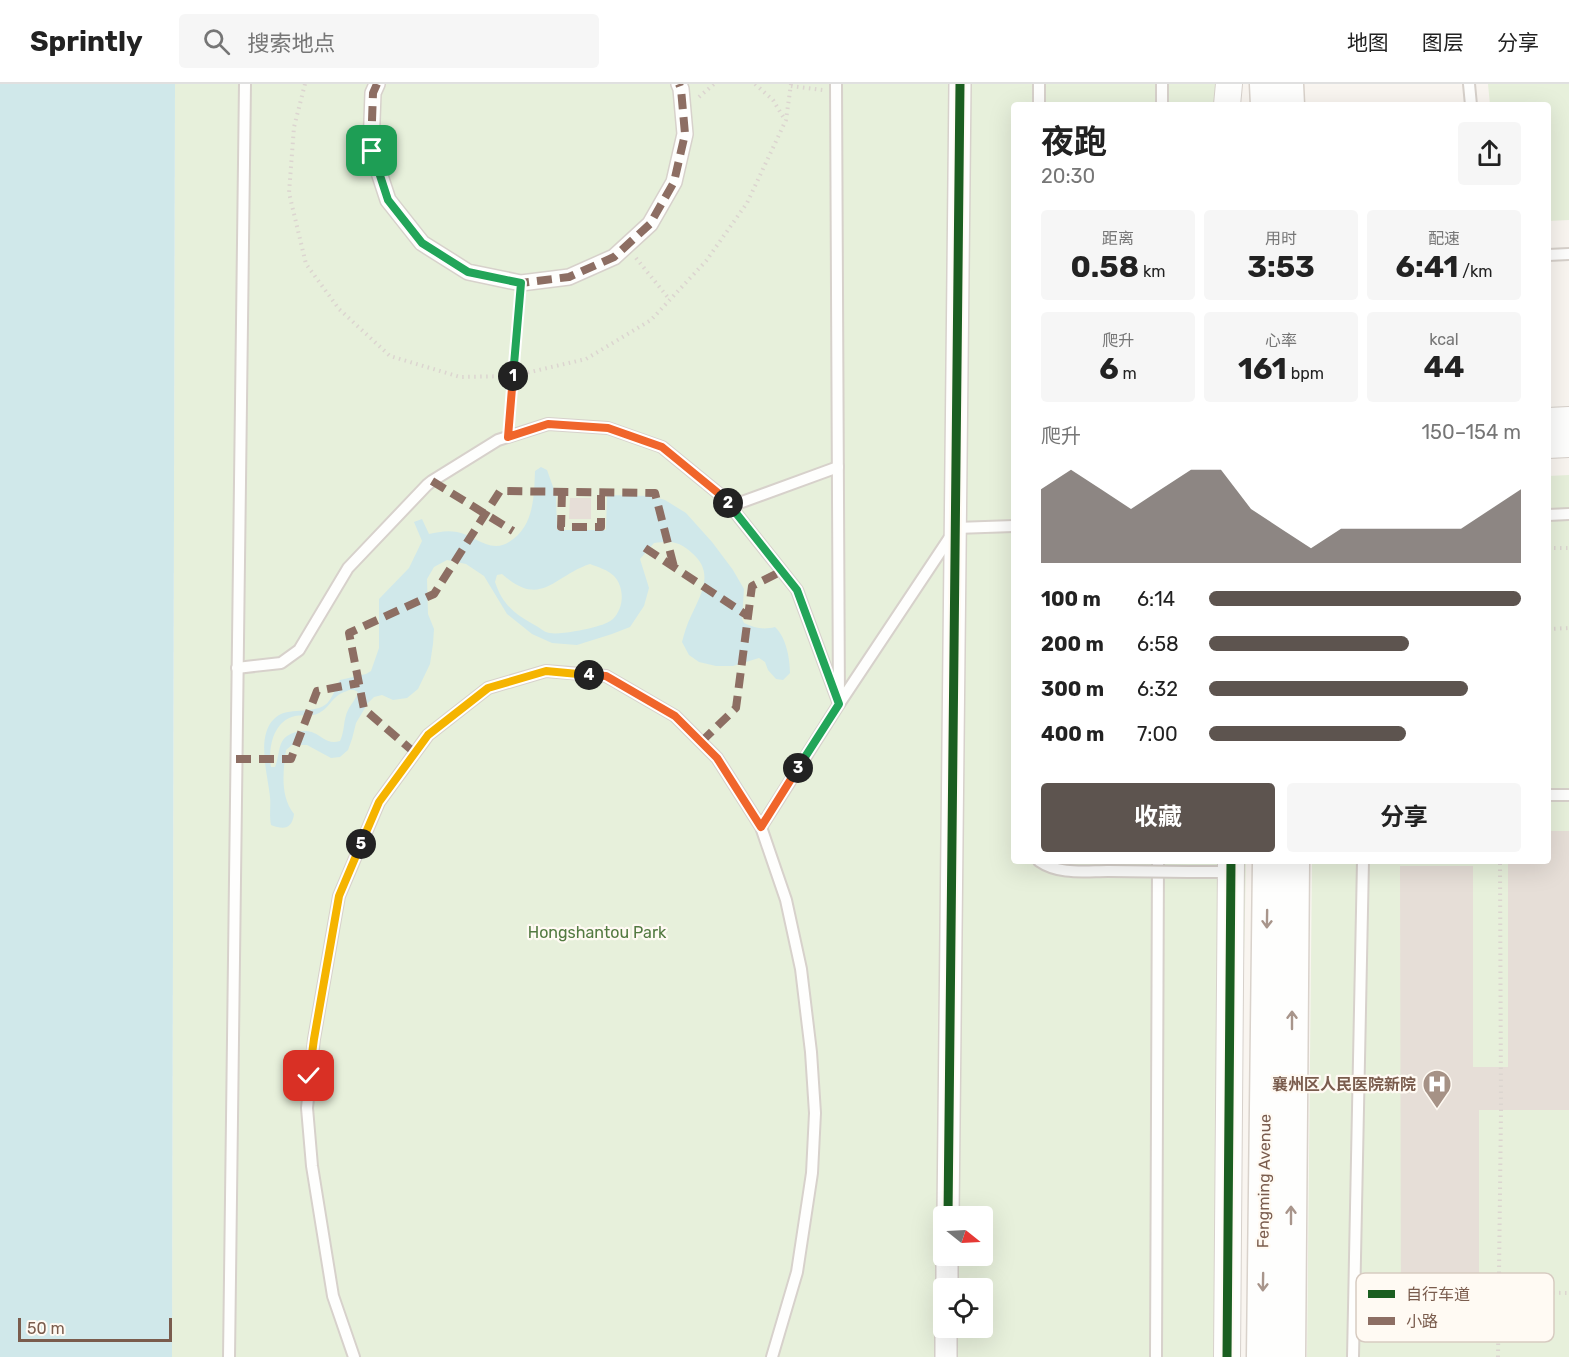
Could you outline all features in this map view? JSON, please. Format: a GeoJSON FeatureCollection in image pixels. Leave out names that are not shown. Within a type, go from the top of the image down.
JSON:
{"type":"FeatureCollection","features":[{"type":"Feature","properties":{"kind":"main road"},"geometry":{"type":"LineString","coordinates":[[1265,84],[1266,102]]}},
{"type":"Feature","properties":{"kind":"main road"},"geometry":{"type":"LineString","coordinates":[[1288,84],[1289,102]]}},
{"type":"Feature","properties":{"kind":"main road","name":"Fengming Avenue"},"geometry":{"type":"LineString","coordinates":[[1262,1357],[1268,864]]}},
{"type":"Feature","properties":{"kind":"main road","name":"Fengming Avenue"},"geometry":{"type":"LineString","coordinates":[[1290,1357],[1294,864]]}},
{"type":"Feature","properties":{"kind":"street"},"geometry":{"type":"LineString","coordinates":[[377,84],[373,93],[371,148],[388,200],[422,243],[468,272],[521,283],[569,277],[614,257],[650,224],[674,182],[685,134],[679,84]]}},
{"type":"Feature","properties":{"kind":"street"},"geometry":{"type":"LineString","coordinates":[[948,1206],[960,84]]}},
{"type":"Feature","properties":{"kind":"street"},"geometry":{"type":"LineString","coordinates":[[1227,102],[1228,84]]}},
{"type":"Feature","properties":{"kind":"street"},"geometry":{"type":"LineString","coordinates":[[1551,421],[1569,420]]}},
{"type":"Feature","properties":{"kind":"street"},"geometry":{"type":"LineString","coordinates":[[1551,445],[1569,444]]}},
{"type":"Feature","properties":{"kind":"street"},"geometry":{"type":"LineString","coordinates":[[1227,1357],[1231,866]]}},
{"type":"Feature","properties":{"kind":"street"},"geometry":{"type":"LineString","coordinates":[[946,1338],[946,1357]]}},
{"type":"Feature","properties":{"kind":"lane"},"geometry":{"type":"LineString","coordinates":[[229,1357],[244,84]]}},
{"type":"Feature","properties":{"kind":"lane"},"geometry":{"type":"LineString","coordinates":[[1039,84],[1039,102]]}},
{"type":"Feature","properties":{"kind":"lane"},"geometry":{"type":"LineString","coordinates":[[1162,84],[1162,102]]}},
{"type":"Feature","properties":{"kind":"lane"},"geometry":{"type":"LineString","coordinates":[[1469,84],[1471,102]]}},
{"type":"Feature","properties":{"kind":"lane"},"geometry":{"type":"LineString","coordinates":[[836,88],[839,704]]}},
{"type":"Feature","properties":{"kind":"lane"},"geometry":{"type":"LineString","coordinates":[[1551,255],[1569,254]]}},
{"type":"Feature","properties":{"kind":"lane"},"geometry":{"type":"LineString","coordinates":[[237,668],[281,663],[299,650],[348,568],[427,484],[498,440],[548,424],[608,428],[662,447],[723,497],[797,590],[839,704]]}},
{"type":"Feature","properties":{"kind":"lane"},"geometry":{"type":"LineString","coordinates":[[730,506],[838,467]]}},
{"type":"Feature","properties":{"kind":"lane"},"geometry":{"type":"LineString","coordinates":[[1551,515],[1569,514]]}},
{"type":"Feature","properties":{"kind":"lane"},"geometry":{"type":"LineString","coordinates":[[761,827],[839,704],[956,528],[1011,526]]}},
{"type":"Feature","properties":{"kind":"lane"},"geometry":{"type":"LineString","coordinates":[[354,1357],[333,1296],[312,1166],[307,1108],[313,1048],[339,896],[379,802],[428,735],[488,688],[546,671],[606,676],[675,716],[717,758],[761,827],[786,900],[801,969],[811,1052],[815,1113],[812,1173],[797,1272],[772,1357]]}},
{"type":"Feature","properties":{"kind":"lane"},"geometry":{"type":"LineString","coordinates":[[1551,795],[1569,795]]}},
{"type":"Feature","properties":{"kind":"lane"},"geometry":{"type":"LineString","coordinates":[[1043,864],[1064,871],[1189,872],[1231,866]]}},
{"type":"Feature","properties":{"kind":"lane"},"geometry":{"type":"LineString","coordinates":[[1156,1357],[1158,864]]}},
{"type":"Feature","properties":{"kind":"lane"},"geometry":{"type":"LineString","coordinates":[[1353,1357],[1363,864]]}},
{"type":"Feature","properties":{"kind":"path"},"geometry":{"type":"LineString","coordinates":[[755,84],[773,100],[786,120]]}},
{"type":"Feature","properties":{"kind":"path"},"geometry":{"type":"LineString","coordinates":[[791,86],[836,88]]}},
{"type":"Feature","properties":{"kind":"path"},"geometry":{"type":"LineString","coordinates":[[626,246],[670,300]]}},
{"type":"Feature","properties":{"kind":"path"},"geometry":{"type":"LineString","coordinates":[[508,437],[521,283]]}},
{"type":"Feature","properties":{"kind":"path"},"geometry":{"type":"LineString","coordinates":[[1551,548],[1569,548]]}},
{"type":"Feature","properties":{"kind":"path"},"geometry":{"type":"LineString","coordinates":[[1551,628],[1569,628]]}},
{"type":"Feature","properties":{"kind":"path"},"geometry":{"type":"LineString","coordinates":[[1499,1273],[1500,864]]}},
{"type":"Feature","properties":{"kind":"path"},"geometry":{"type":"LineString","coordinates":[[1554,1293],[1569,1293]]}},
{"type":"Feature","properties":{"kind":"path"},"geometry":{"type":"LineString","coordinates":[[1498,1342],[1498,1357]]}},
{"type":"Feature","properties":{"kind":"green space","name":"Hongshantou Park"},"geometry":{"type":"Polygon","coordinates":[[[175,84],[1235,84],[1236,102],[1011,102],[1011,864],[1246,864],[1236,1357],[172,1357],[175,84]]]}},
{"type":"Feature","properties":{"kind":"green space"},"geometry":{"type":"Polygon","coordinates":[[[1488,84],[1569,84],[1569,220],[1551,221],[1551,102],[1490,102],[1488,84]]]}},
{"type":"Feature","properties":{"kind":"green space","name":"襄州区人民医院新院"},"geometry":{"type":"Polygon","coordinates":[[[1569,475],[1569,1357],[1307,1357],[1312,864],[1551,864],[1551,476],[1569,475]]]}},
{"type":"Feature","properties":{"kind":"water"},"geometry":{"type":"Polygon","coordinates":[[[0,84],[175,84],[172,1357],[0,1357],[0,84]]]}},
{"type":"Feature","properties":{"kind":"water"},"geometry":{"type":"Polygon","coordinates":[[[541,467],[547,470],[556,495],[557,530],[606,530],[607,495],[651,496],[665,500],[686,513],[712,542],[744,589],[742,619],[744,623],[759,628],[775,627],[779,631],[787,648],[790,673],[783,680],[776,679],[768,670],[765,662],[759,658],[733,666],[716,666],[699,662],[689,655],[682,642],[688,622],[702,592],[704,576],[699,561],[679,544],[654,543],[640,559],[649,588],[644,606],[630,627],[577,645],[552,643],[532,634],[507,614],[484,576],[466,564],[447,560],[434,567],[427,579],[428,614],[434,629],[433,644],[430,664],[418,689],[407,698],[393,700],[382,695],[374,697],[356,723],[348,750],[340,757],[331,758],[307,745],[292,745],[286,750],[284,775],[286,800],[294,814],[287,827],[280,828],[271,825],[264,752],[267,730],[272,721],[281,714],[320,708],[325,705],[340,680],[371,671],[379,648],[379,599],[409,568],[422,541],[414,522],[422,519],[429,534],[453,531],[491,545],[505,544],[517,536],[528,520],[533,501],[535,471],[541,467]],[[590,564],[547,587],[538,589],[527,589],[502,574],[497,575],[495,582],[511,609],[544,631],[559,633],[582,630],[602,625],[613,619],[622,598],[620,586],[614,576],[590,564]],[[349,690],[338,696],[319,713],[295,716],[282,723],[271,744],[271,767],[275,767],[283,740],[294,733],[310,732],[329,741],[340,741],[346,714],[358,692],[349,690]]]}},
{"type":"Feature","properties":{"kind":"building"},"geometry":{"type":"Polygon","coordinates":[[[570,498],[591,498],[591,519],[569,519],[570,498]]]}},
{"type":"Feature","properties":{"kind":"building"},"geometry":{"type":"Polygon","coordinates":[[[1551,831],[1569,831],[1569,1110],[1479,1110],[1479,1273],[1401,1273],[1400,866],[1473,866],[1473,1067],[1508,1067],[1508,864],[1551,864],[1551,831]]]}},
{"type":"Feature","properties":{"kind":"marked path"},"geometry":{"type":"LineString","coordinates":[[377,84],[373,93],[371,148],[388,200],[422,243],[468,272],[521,283],[569,277],[614,257],[650,224],[674,182],[685,134],[679,84]]}},
{"type":"Feature","properties":{"kind":"marked path"},"geometry":{"type":"LineString","coordinates":[[432,481],[513,531]]}},
{"type":"Feature","properties":{"kind":"marked path"},"geometry":{"type":"LineString","coordinates":[[415,753],[364,709],[349,633],[434,594],[500,491],[655,493],[674,567]]}},
{"type":"Feature","properties":{"kind":"marked path"},"geometry":{"type":"LineString","coordinates":[[562,492],[561,527],[601,527],[601,492]]}},
{"type":"Feature","properties":{"kind":"marked path"},"geometry":{"type":"LineString","coordinates":[[645,548],[748,616]]}},
{"type":"Feature","properties":{"kind":"marked path"},"geometry":{"type":"LineString","coordinates":[[701,742],[736,708],[752,586],[782,571]]}},
{"type":"Feature","properties":{"kind":"marked path"},"geometry":{"type":"LineString","coordinates":[[236,759],[291,759],[317,691],[359,683]]}},
{"type":"Feature","properties":{"kind":"cycle path"},"geometry":{"type":"LineString","coordinates":[[948,1206],[960,84]]}},
{"type":"Feature","properties":{"kind":"cycle path"},"geometry":{"type":"LineString","coordinates":[[1227,1357],[1231,864]]}},
{"type":"Feature","properties":{"kind":"place","name":"襄州区人民医院新院"},"geometry":{"type":"Point","coordinates":[1437,1110]}},
{"type":"Feature","properties":{"kind":"route"},"geometry":{"type":"LineString","coordinates":[[309,1076],[339,896],[379,802],[428,735],[488,688],[546,671],[606,676],[675,716],[717,758],[761,827],[839,704],[797,590],[723,497],[662,447],[608,428],[548,424],[508,437],[521,283],[468,272],[422,243],[388,200],[372,151]]}}]}
